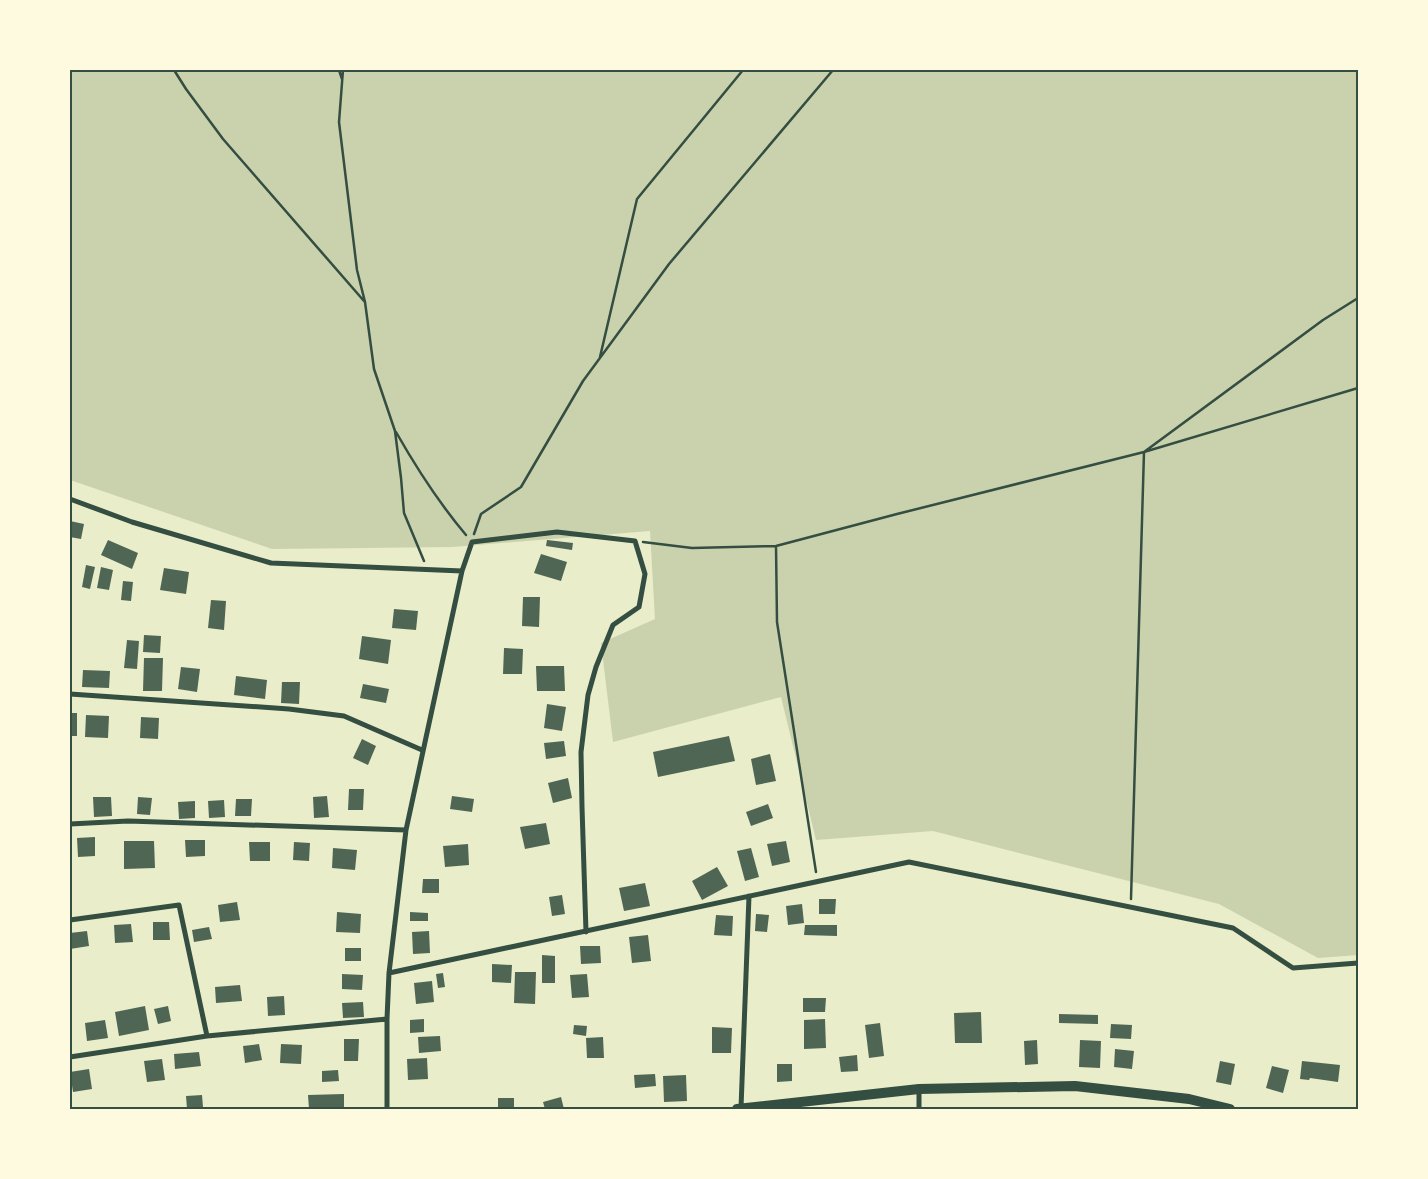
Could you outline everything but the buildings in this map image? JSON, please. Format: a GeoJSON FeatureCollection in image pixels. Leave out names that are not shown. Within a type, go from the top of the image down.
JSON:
{"type":"FeatureCollection","features":[{"type":"Feature","properties":{"kind":"main road"},"geometry":{"type":"LineString","coordinates":[[739,1109],[919,1088],[1075,1086],[1189,1099],[1230,1109]]}},
{"type":"Feature","properties":{"kind":"street"},"geometry":{"type":"LineString","coordinates":[[70,499],[132,522],[271,563],[462,571]]}},
{"type":"Feature","properties":{"kind":"street"},"geometry":{"type":"LineString","coordinates":[[387,1109],[388,973],[406,830],[462,571],[472,542],[557,532],[635,541],[645,574],[639,608],[613,625],[596,667],[588,695],[581,752],[586,932]]}},
{"type":"Feature","properties":{"kind":"street"},"geometry":{"type":"LineString","coordinates":[[70,694],[289,709],[344,716],[422,750]]}},
{"type":"Feature","properties":{"kind":"street"},"geometry":{"type":"LineString","coordinates":[[70,824],[128,821],[406,830]]}},
{"type":"Feature","properties":{"kind":"street"},"geometry":{"type":"LineString","coordinates":[[388,973],[909,862],[1233,928],[1293,968],[1358,963]]}},
{"type":"Feature","properties":{"kind":"street"},"geometry":{"type":"LineString","coordinates":[[739,1109],[748,896]]}},
{"type":"Feature","properties":{"kind":"street"},"geometry":{"type":"LineString","coordinates":[[70,920],[179,905],[207,1036]]}},
{"type":"Feature","properties":{"kind":"street"},"geometry":{"type":"LineString","coordinates":[[70,1057],[207,1036],[387,1019]]}},
{"type":"Feature","properties":{"kind":"street"},"geometry":{"type":"LineString","coordinates":[[919,1088],[919,1109]]}},
{"type":"Feature","properties":{"kind":"path"},"geometry":{"type":"LineString","coordinates":[[174,70],[224,139],[365,302]]}},
{"type":"Feature","properties":{"kind":"path"},"geometry":{"type":"LineString","coordinates":[[339,70],[342,80]]}},
{"type":"Feature","properties":{"kind":"path"},"geometry":{"type":"LineString","coordinates":[[343,70],[339,122],[357,270],[365,302],[374,369],[395,431],[402,478],[404,513],[427,569]]}},
{"type":"Feature","properties":{"kind":"path"},"geometry":{"type":"LineString","coordinates":[[600,359],[637,198],[743,70]]}},
{"type":"Feature","properties":{"kind":"path"},"geometry":{"type":"LineString","coordinates":[[472,542],[481,514],[520,487],[583,381],[669,264],[833,70]]}},
{"type":"Feature","properties":{"kind":"path"},"geometry":{"type":"LineString","coordinates":[[1144,452],[1323,320],[1358,298]]}},
{"type":"Feature","properties":{"kind":"path"},"geometry":{"type":"LineString","coordinates":[[635,541],[692,548],[776,546],[1144,452],[1358,388]]}},
{"type":"Feature","properties":{"kind":"path"},"geometry":{"type":"LineString","coordinates":[[395,431],[415,466],[445,510],[472,542]]}},
{"type":"Feature","properties":{"kind":"path"},"geometry":{"type":"LineString","coordinates":[[1131,907],[1144,452]]}},
{"type":"Feature","properties":{"kind":"path"},"geometry":{"type":"LineString","coordinates":[[776,546],[777,622],[817,881]]}},
{"type":"Feature","properties":{"kind":"green space"},"geometry":{"type":"Polygon","coordinates":[[[70,70],[1358,70],[1358,955],[1318,958],[1219,904],[933,831],[816,840],[781,697],[613,742],[601,643],[655,619],[650,531],[453,547],[272,549],[70,480],[70,70]]]}}]}
